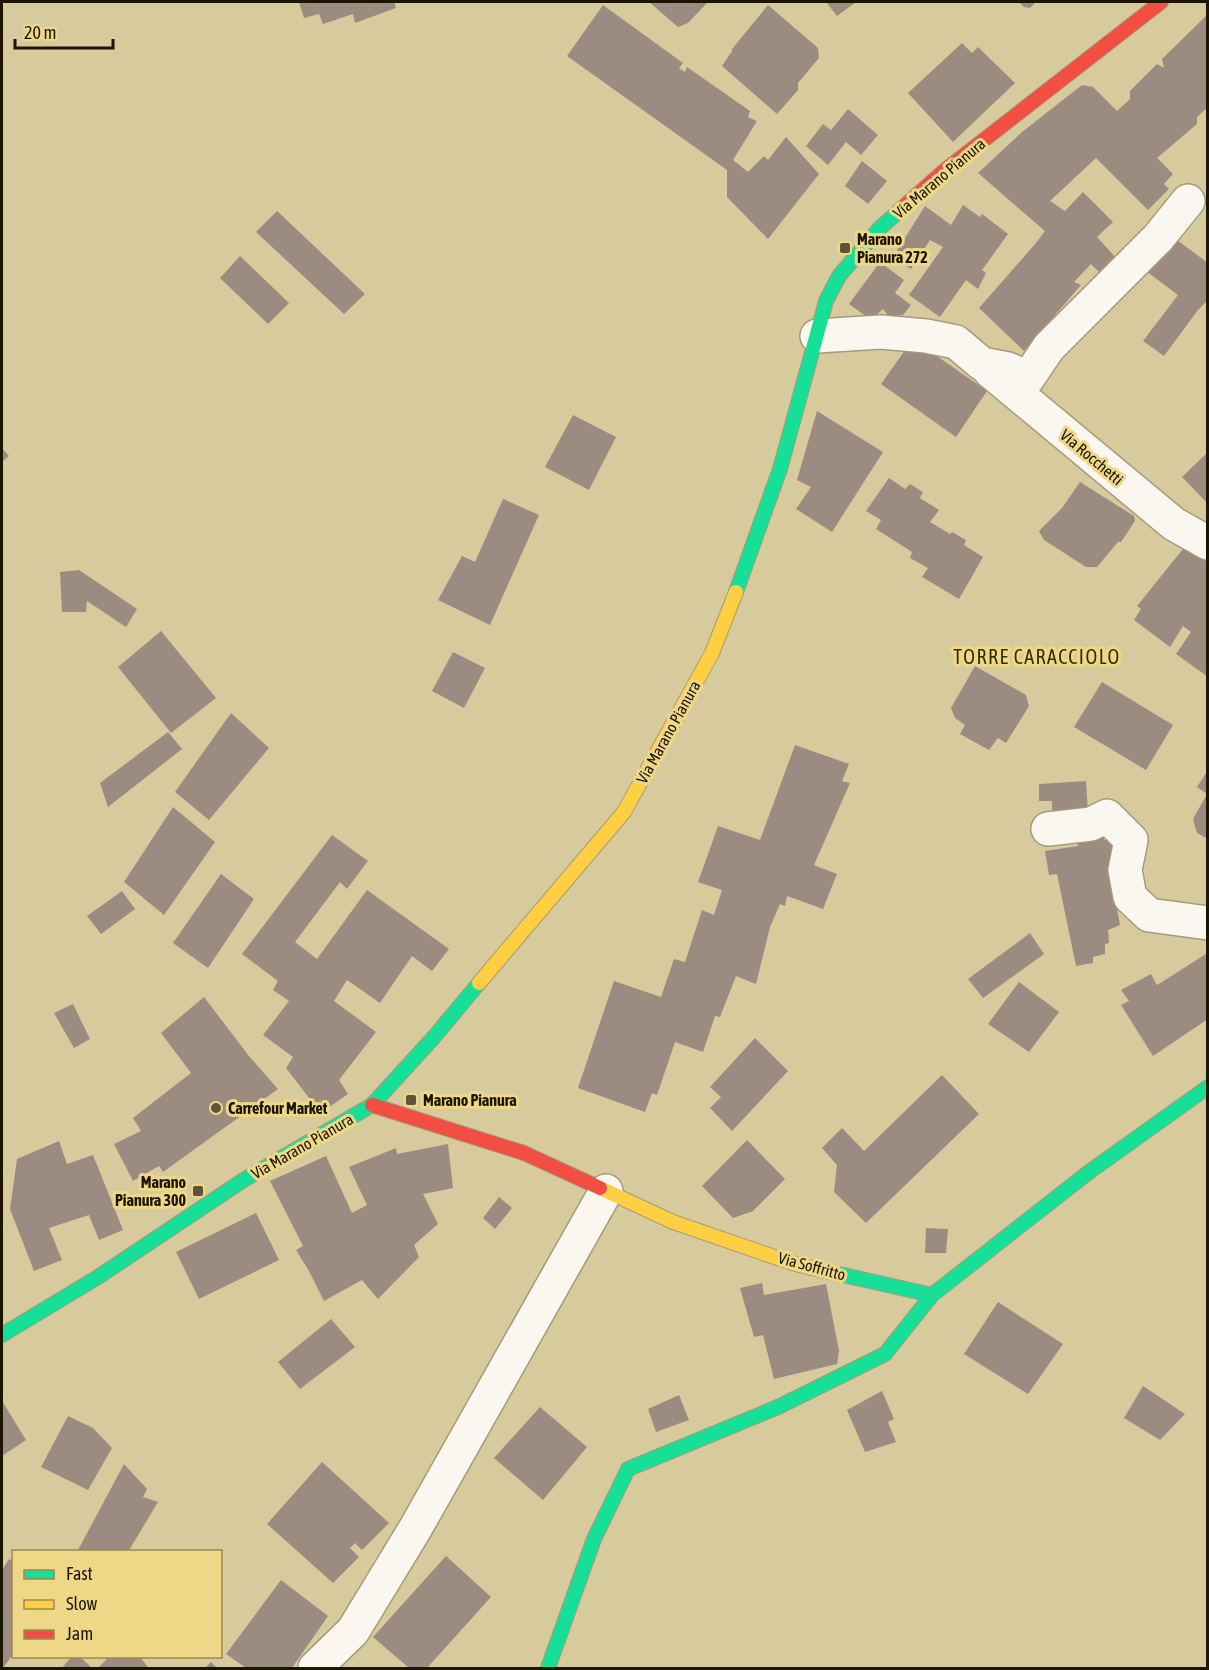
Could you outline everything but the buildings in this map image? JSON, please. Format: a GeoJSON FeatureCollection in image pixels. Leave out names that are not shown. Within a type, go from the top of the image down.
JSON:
{"type":"FeatureCollection","features":[{"type":"Feature","properties":{"kind":"street","name":"Via Marano Pianura"},"geometry":{"type":"LineString","coordinates":[[2,1335],[98,1277],[242,1181],[372,1105],[441,1028],[624,812],[712,653],[745,570],[780,469],[826,301],[839,276],[879,229],[944,171],[1161,2]]}},
{"type":"Feature","properties":{"kind":"street","name":"Via Rocchetti"},"geometry":{"type":"LineString","coordinates":[[982,364],[1008,369],[1028,378],[1049,347],[1158,238],[1188,201]]}},
{"type":"Feature","properties":{"kind":"street","name":"Via Rocchetti"},"geometry":{"type":"LineString","coordinates":[[817,336],[881,332],[926,336],[956,342],[1174,524],[1208,543]]}},
{"type":"Feature","properties":{"kind":"street"},"geometry":{"type":"LineString","coordinates":[[1048,829],[1091,824],[1107,816],[1131,840],[1125,870],[1130,897],[1149,915],[1208,923]]}},
{"type":"Feature","properties":{"kind":"street"},"geometry":{"type":"LineString","coordinates":[[548,1668],[594,1539],[628,1469],[778,1407],[885,1354],[932,1295],[1089,1172],[1208,1088]]}},
{"type":"Feature","properties":{"kind":"street","name":"Via Soffritto"},"geometry":{"type":"LineString","coordinates":[[372,1105],[524,1153],[673,1222],[792,1263],[932,1295]]}},
{"type":"Feature","properties":{"kind":"street"},"geometry":{"type":"LineString","coordinates":[[315,1668],[353,1631],[415,1530],[606,1191]]}},
{"type":"Feature","properties":{"kind":"traffic: fast"},"geometry":{"type":"LineString","coordinates":[[736,592],[780,469],[826,301],[839,276],[879,229],[900,210]]}},
{"type":"Feature","properties":{"kind":"traffic: fast"},"geometry":{"type":"LineString","coordinates":[[2,1335],[98,1277],[242,1181],[372,1105],[479,983]]}},
{"type":"Feature","properties":{"kind":"traffic: fast"},"geometry":{"type":"LineString","coordinates":[[812,1268],[932,1295],[1089,1172],[1208,1087]]}},
{"type":"Feature","properties":{"kind":"traffic: fast"},"geometry":{"type":"LineString","coordinates":[[548,1668],[594,1539],[628,1469],[778,1407],[885,1354],[932,1295]]}},
{"type":"Feature","properties":{"kind":"traffic: slow"},"geometry":{"type":"LineString","coordinates":[[479,983],[624,812],[712,653],[736,592]]}},
{"type":"Feature","properties":{"kind":"traffic: slow"},"geometry":{"type":"LineString","coordinates":[[600,1188],[673,1222],[812,1268]]}},
{"type":"Feature","properties":{"kind":"traffic: jam"},"geometry":{"type":"LineString","coordinates":[[900,210],[944,171],[1161,2]]}},
{"type":"Feature","properties":{"kind":"traffic: jam"},"geometry":{"type":"LineString","coordinates":[[372,1105],[524,1153],[600,1188]]}},
{"type":"Feature","properties":{"kind":"place","name":"Marano Pianura 272"},"geometry":{"type":"Point","coordinates":[845,248]}},
{"type":"Feature","properties":{"kind":"place","name":"Marano Pianura"},"geometry":{"type":"Point","coordinates":[411,1100]}},
{"type":"Feature","properties":{"kind":"place","name":"Carrefour Market"},"geometry":{"type":"Point","coordinates":[216,1108]}},
{"type":"Feature","properties":{"kind":"place","name":"Marano Pianura 300"},"geometry":{"type":"Point","coordinates":[198,1191]}},
{"type":"Feature","properties":{"kind":"district","name":"TORRE CARACCIOLO"},"geometry":{"type":"Point","coordinates":[1037,657]}}]}
